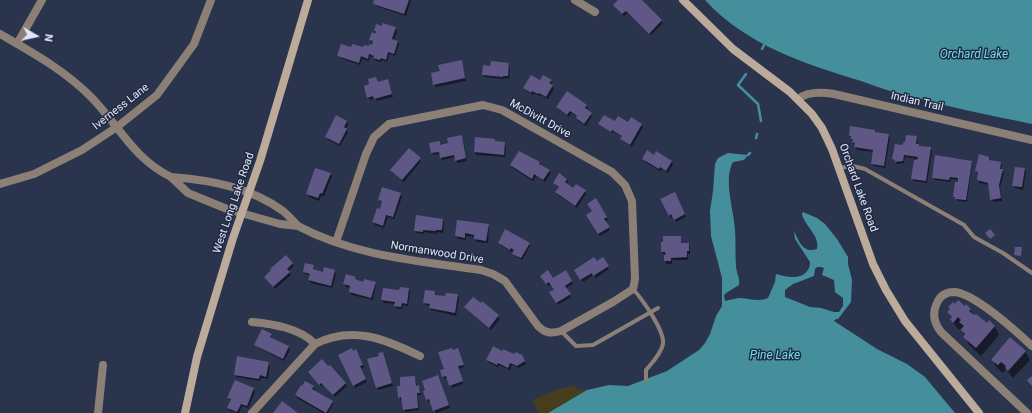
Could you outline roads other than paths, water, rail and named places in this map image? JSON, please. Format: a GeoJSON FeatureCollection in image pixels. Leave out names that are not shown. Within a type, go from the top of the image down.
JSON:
{"type":"FeatureCollection","features":[{"type":"Feature","properties":{"kind":"main road","name":"West Long Lake Road"},"geometry":{"type":"LineString","coordinates":[[185,413],[197,357],[233,238],[284,84],[308,0]]}},
{"type":"Feature","properties":{"kind":"main road","name":"Orchard Lake Road"},"geometry":{"type":"LineString","coordinates":[[682,0],[732,49],[798,99],[812,114],[822,128],[832,149],[874,264],[886,290],[905,321],[978,413]]}},
{"type":"Feature","properties":{"kind":"street"},"geometry":{"type":"LineString","coordinates":[[17,44],[42,0]]}},
{"type":"Feature","properties":{"kind":"street","name":"Iverness Lane"},"geometry":{"type":"LineString","coordinates":[[0,184],[34,174],[82,150],[117,127],[157,95],[194,44],[211,0]]}},
{"type":"Feature","properties":{"kind":"street"},"geometry":{"type":"LineString","coordinates":[[575,0],[595,12]]}},
{"type":"Feature","properties":{"kind":"street","name":"Normanwood Drive"},"geometry":{"type":"LineString","coordinates":[[0,34],[67,75],[92,98],[148,164],[171,177],[188,193],[242,214],[280,224],[298,226],[336,242],[387,256],[481,270],[493,274],[505,281],[543,331],[553,333],[561,331]]}},
{"type":"Feature","properties":{"kind":"street","name":"Indian Trail"},"geometry":{"type":"LineString","coordinates":[[798,99],[811,93],[834,94],[1032,140]]}},
{"type":"Feature","properties":{"kind":"street","name":"McDivitt Drive"},"geometry":{"type":"LineString","coordinates":[[336,242],[366,154],[374,137],[389,124],[483,105],[502,110],[612,172],[624,185],[632,201],[635,280],[633,289]]}},
{"type":"Feature","properties":{"kind":"street","name":"Normanwood Drive"},"geometry":{"type":"LineString","coordinates":[[171,177],[194,179],[234,187],[263,198],[284,211],[298,226]]}},
{"type":"Feature","properties":{"kind":"street"},"geometry":{"type":"LineString","coordinates":[[561,331],[633,289]]}},
{"type":"Feature","properties":{"kind":"street"},"geometry":{"type":"LineString","coordinates":[[1027,413],[941,332],[936,325],[934,318],[936,304],[940,298],[947,293],[954,292],[965,295],[993,314],[1032,346]]}},
{"type":"Feature","properties":{"kind":"street"},"geometry":{"type":"LineString","coordinates":[[252,322],[270,324],[290,329],[310,338],[315,344]]}},
{"type":"Feature","properties":{"kind":"street"},"geometry":{"type":"LineString","coordinates":[[252,413],[315,344],[326,339],[350,334],[377,338],[398,345],[420,356]]}},
{"type":"Feature","properties":{"kind":"street"},"geometry":{"type":"LineString","coordinates":[[98,413],[103,365]]}},
{"type":"Feature","properties":{"kind":"lane"},"geometry":{"type":"LineString","coordinates":[[839,168],[853,166],[865,169],[964,225],[974,237],[1003,253],[1032,273]]}},
{"type":"Feature","properties":{"kind":"lane"},"geometry":{"type":"LineString","coordinates":[[633,289],[650,312],[659,327],[663,338],[663,345],[646,370],[646,380]]}},
{"type":"Feature","properties":{"kind":"lane"},"geometry":{"type":"LineString","coordinates":[[561,331],[576,346],[594,345],[658,308]]}},
{"type":"Feature","properties":{"kind":"water","name":"Orchard Lake"},"geometry":{"type":"Polygon","coordinates":[[[705,0],[1032,0],[1032,124],[983,114],[892,91],[819,68],[777,51],[758,41],[721,16],[705,0]]]}},
{"type":"Feature","properties":{"kind":"water","name":"Pine Lake"},"geometry":{"type":"Polygon","coordinates":[[[728,153],[748,155],[744,160],[733,162],[730,169],[729,186],[735,230],[736,267],[739,285],[724,295],[725,301],[739,298],[758,300],[768,298],[775,282],[776,274],[797,277],[804,274],[810,266],[810,262],[795,239],[794,231],[802,246],[808,250],[817,249],[816,239],[802,214],[803,212],[817,218],[825,224],[837,239],[848,257],[852,280],[851,302],[838,319],[834,321],[877,349],[907,364],[925,377],[955,413],[548,413],[587,390],[609,385],[628,386],[667,371],[699,350],[705,343],[710,334],[716,316],[722,306],[722,278],[711,236],[710,211],[715,164],[718,158],[728,153]],[[817,267],[815,269],[814,276],[793,284],[785,290],[785,297],[810,307],[839,312],[843,306],[843,298],[835,292],[834,280],[822,275],[824,268],[817,267]]]}},
{"type":"Feature","properties":{"kind":"waterway"},"geometry":{"type":"LineString","coordinates":[[762,49],[764,45]]}},
{"type":"Feature","properties":{"kind":"waterway"},"geometry":{"type":"LineString","coordinates":[[746,74],[738,85],[758,104],[761,121]]}},
{"type":"Feature","properties":{"kind":"waterway"},"geometry":{"type":"LineString","coordinates":[[756,138],[757,134]]}}]}
